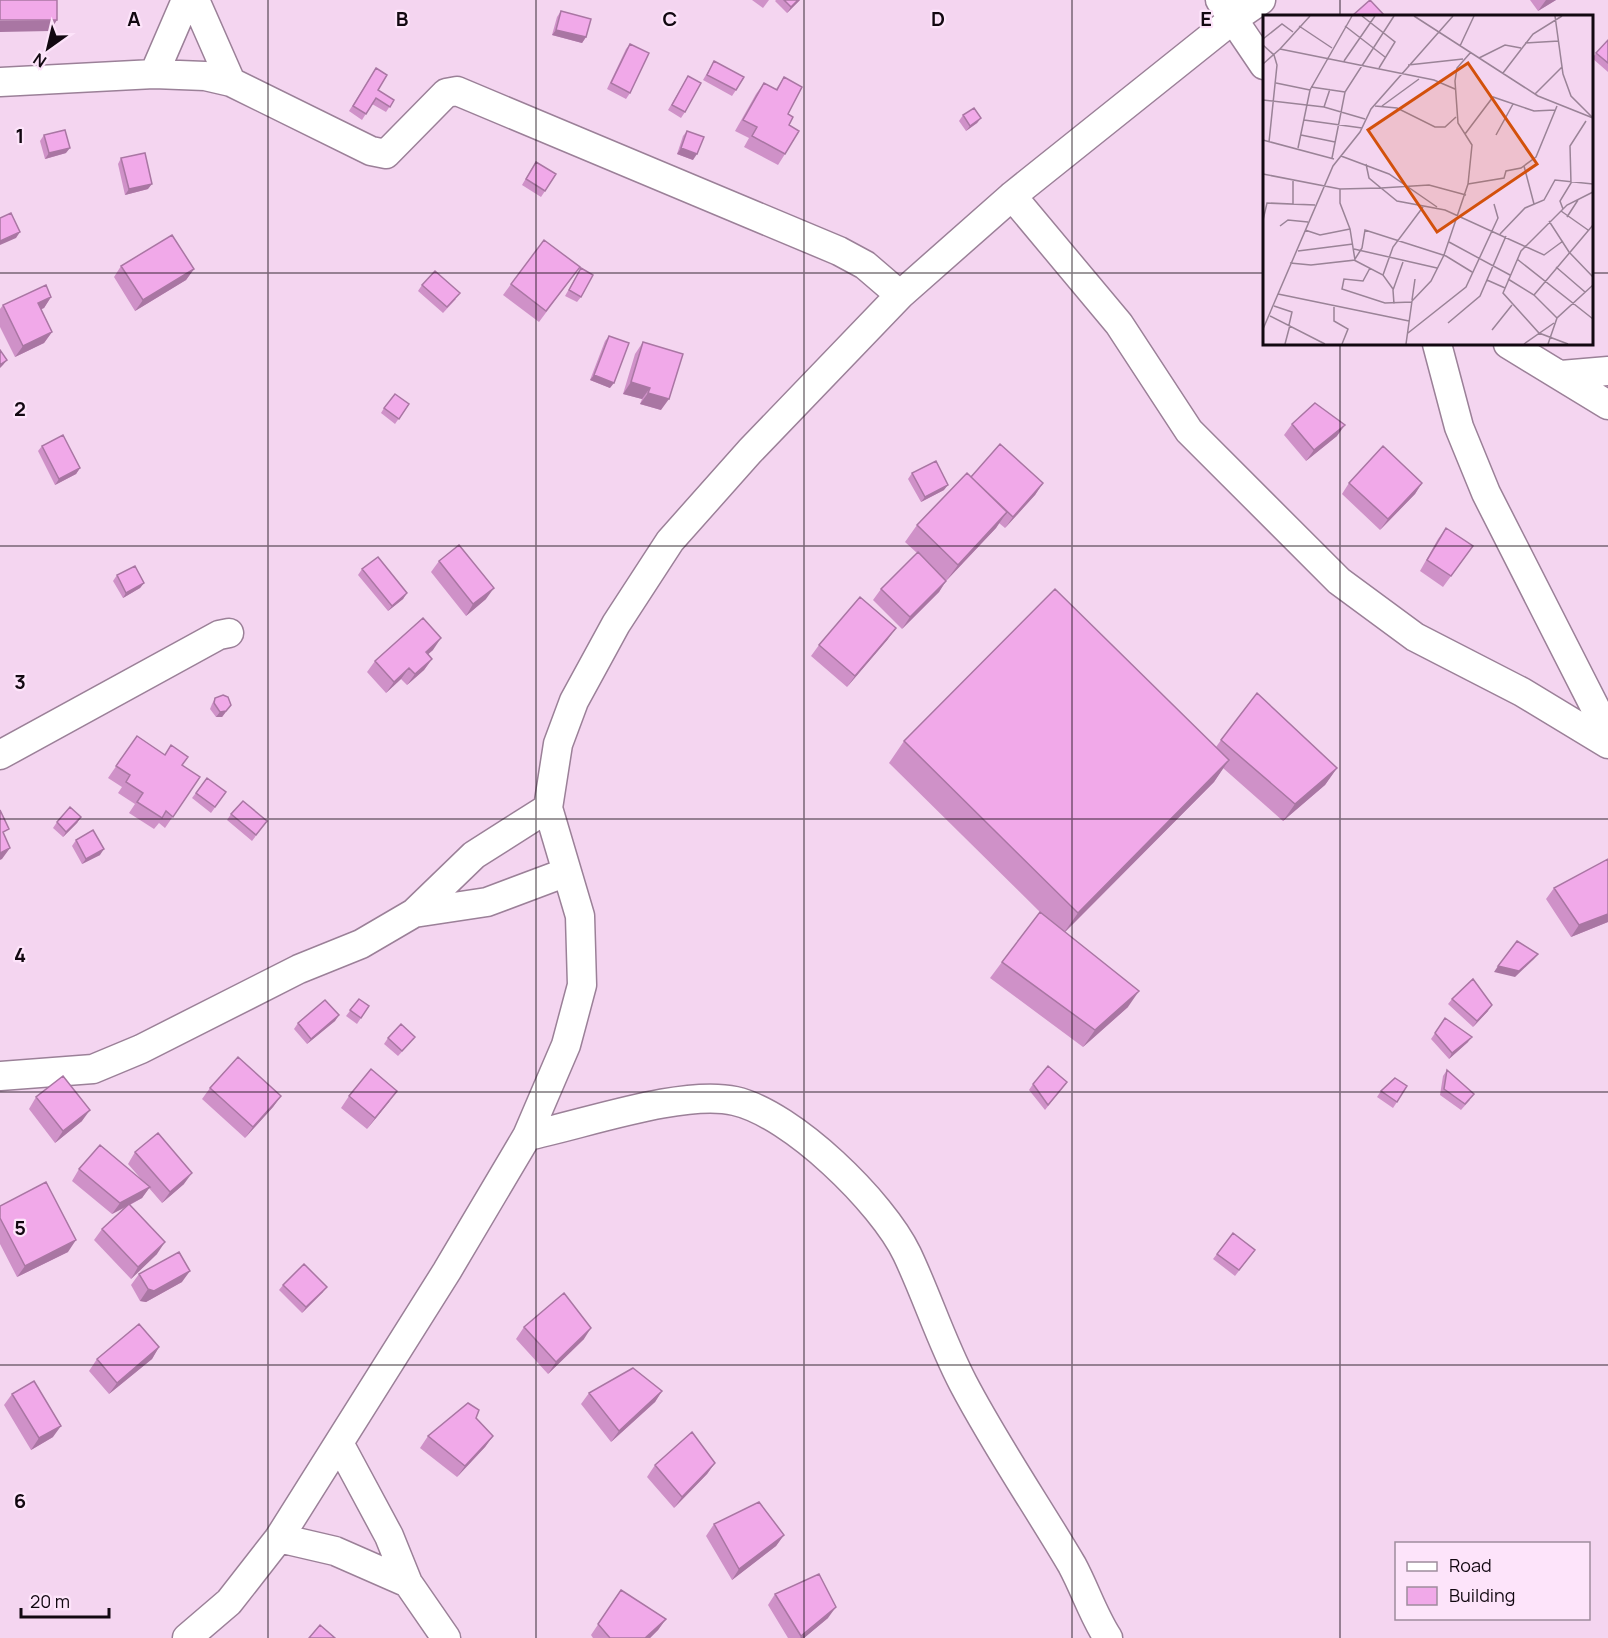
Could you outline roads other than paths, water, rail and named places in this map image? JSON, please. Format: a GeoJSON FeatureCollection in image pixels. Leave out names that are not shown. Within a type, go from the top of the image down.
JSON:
{"type":"FeatureCollection","features":[{"type":"Feature","properties":{"kind":"street"},"geometry":{"type":"LineString","coordinates":[[154,74],[186,0]]}},
{"type":"Feature","properties":{"kind":"street"},"geometry":{"type":"LineString","coordinates":[[195,0],[231,82]]}},
{"type":"Feature","properties":{"kind":"street"},"geometry":{"type":"LineString","coordinates":[[187,1638],[229,1602],[279,1538],[447,1272],[527,1136],[566,1045],[582,985],[580,916],[548,808],[558,744],[574,701],[616,624],[670,541],[750,451],[900,296],[1011,196],[1226,10],[1261,0]]}},
{"type":"Feature","properties":{"kind":"street"},"geometry":{"type":"LineString","coordinates":[[1226,10],[1263,64]]}},
{"type":"Feature","properties":{"kind":"street"},"geometry":{"type":"LineString","coordinates":[[0,82],[182,73],[231,82],[371,152],[386,154],[446,93],[457,91],[839,251],[865,265],[900,296]]}},
{"type":"Feature","properties":{"kind":"street"},"geometry":{"type":"LineString","coordinates":[[1011,196],[1119,324],[1189,431],[1339,581],[1415,637],[1522,692],[1608,744]]}},
{"type":"Feature","properties":{"kind":"street"},"geometry":{"type":"LineString","coordinates":[[1437,345],[1459,427],[1486,493],[1608,733]]}},
{"type":"Feature","properties":{"kind":"street"},"geometry":{"type":"LineString","coordinates":[[1510,345],[1608,405]]}},
{"type":"Feature","properties":{"kind":"street"},"geometry":{"type":"LineString","coordinates":[[1560,375],[1608,371]]}},
{"type":"Feature","properties":{"kind":"street"},"geometry":{"type":"LineString","coordinates":[[0,755],[219,635],[229,633]]}},
{"type":"Feature","properties":{"kind":"street"},"geometry":{"type":"LineString","coordinates":[[0,1076],[93,1069],[141,1048],[299,969],[360,944],[414,913],[474,855],[548,808]]}},
{"type":"Feature","properties":{"kind":"street"},"geometry":{"type":"LineString","coordinates":[[414,913],[487,903],[567,872]]}},
{"type":"Feature","properties":{"kind":"street"},"geometry":{"type":"LineString","coordinates":[[527,1136],[603,1117],[691,1100],[735,1101],[765,1112],[802,1138],[843,1173],[873,1204],[907,1253],[931,1315],[962,1381],[996,1443],[1081,1580],[1108,1638]]}},
{"type":"Feature","properties":{"kind":"street"},"geometry":{"type":"LineString","coordinates":[[339,1443],[389,1536],[408,1583],[446,1638]]}},
{"type":"Feature","properties":{"kind":"street"},"geometry":{"type":"LineString","coordinates":[[279,1538],[335,1551],[408,1583]]}}]}
